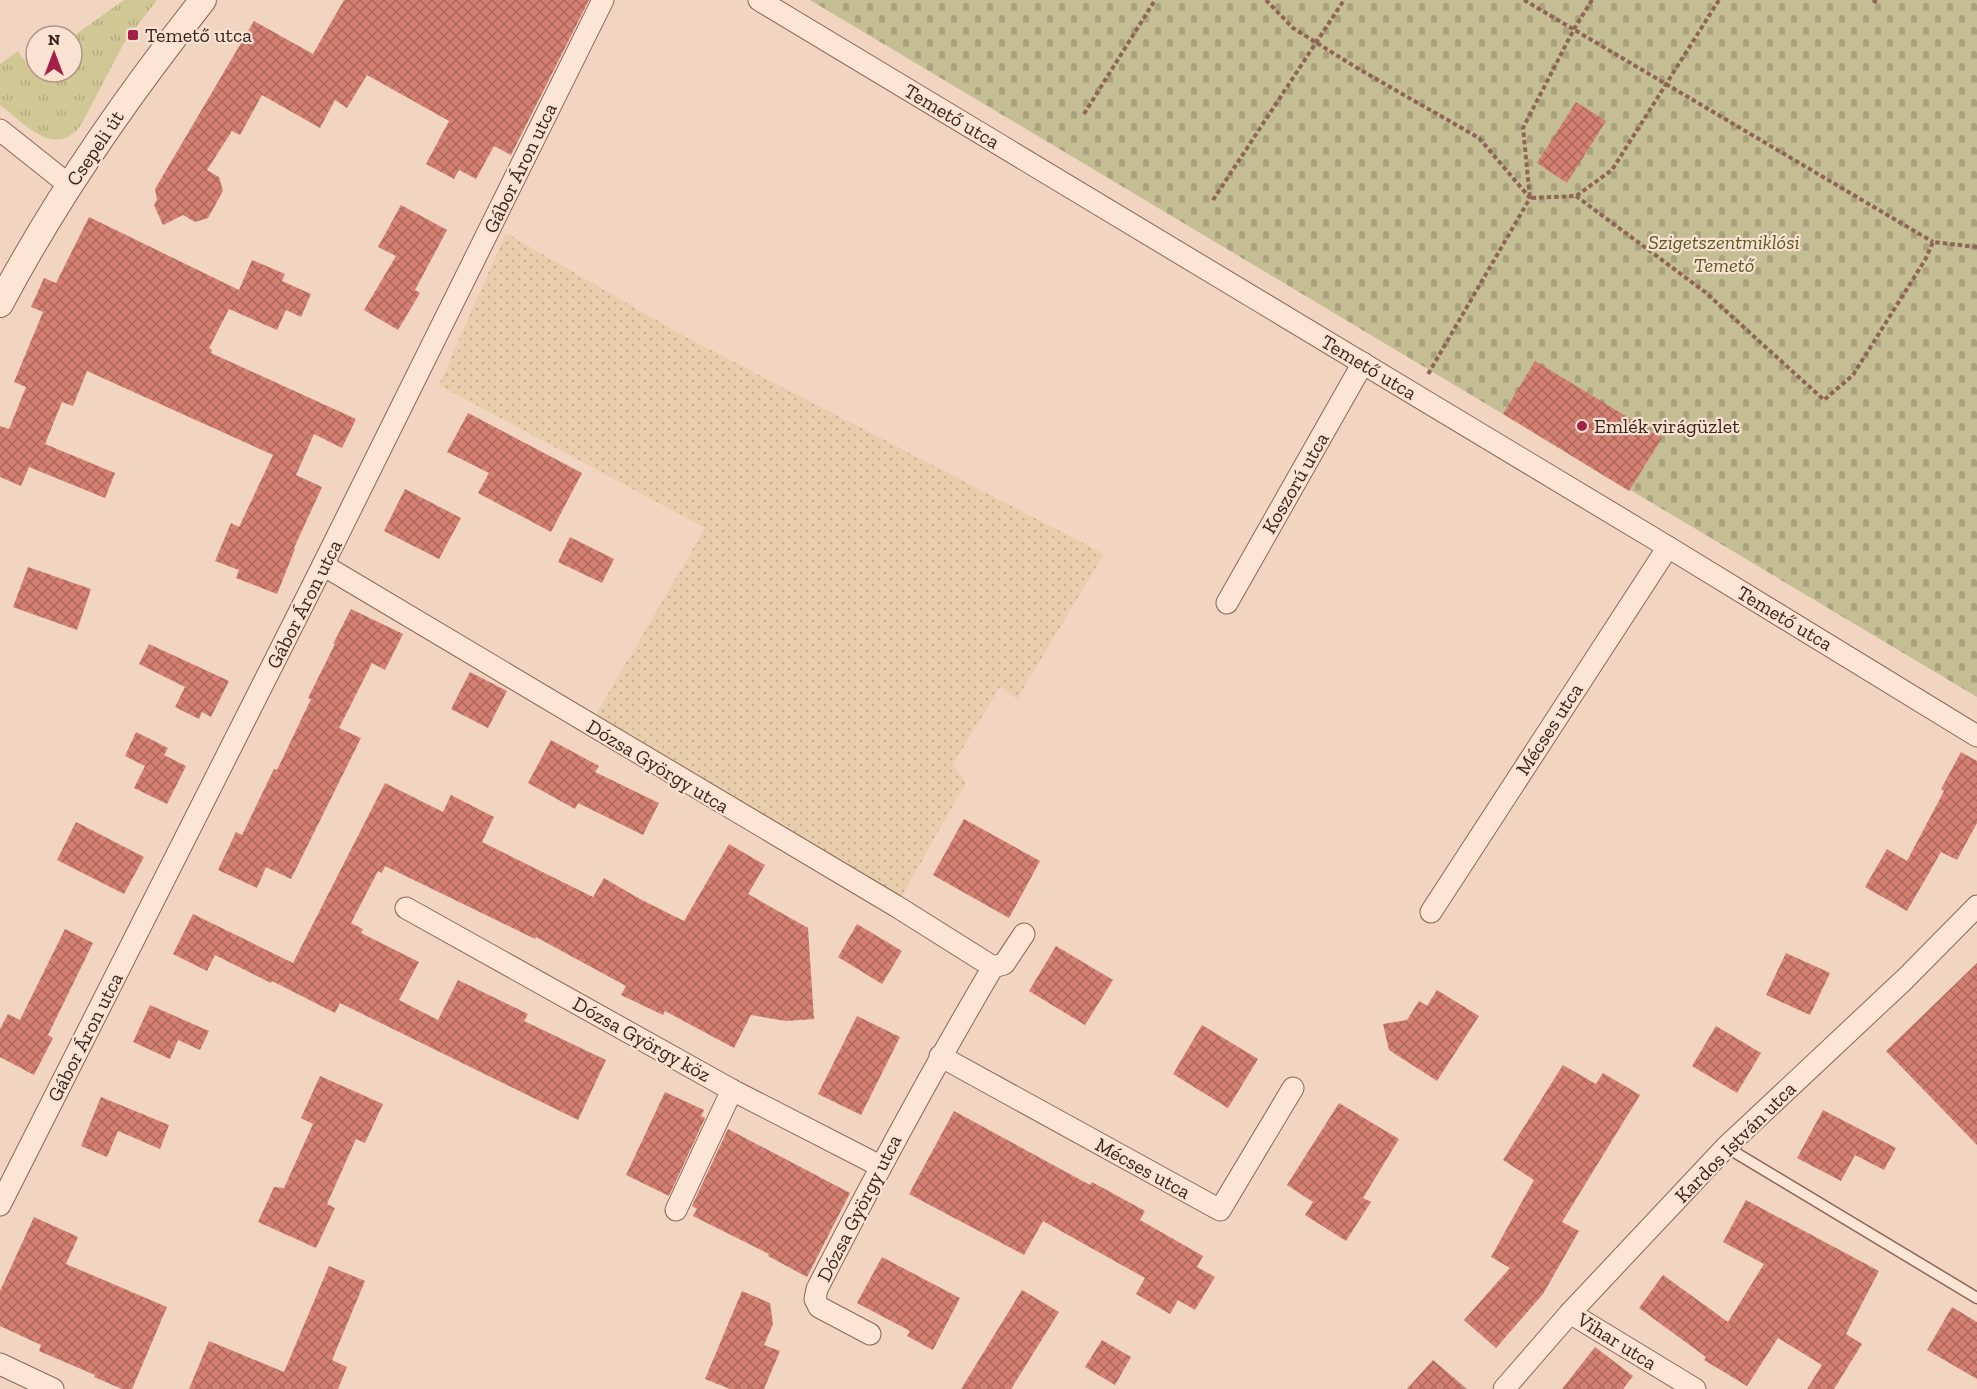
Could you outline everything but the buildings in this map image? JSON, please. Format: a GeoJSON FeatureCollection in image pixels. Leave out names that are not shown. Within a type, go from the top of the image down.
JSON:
{"type":"FeatureCollection","features":[{"type":"Feature","properties":{"kind":"street","name":"Csepeli út"},"geometry":{"type":"LineString","coordinates":[[0,304],[26,254],[69,185],[115,117],[203,0]]}},
{"type":"Feature","properties":{"kind":"street","name":"Gábor Áron utca"},"geometry":{"type":"LineString","coordinates":[[0,1205],[323,565],[603,0]]}},
{"type":"Feature","properties":{"kind":"street","name":"Temető utca"},"geometry":{"type":"LineString","coordinates":[[759,0],[1668,547],[1977,736]]}},
{"type":"Feature","properties":{"kind":"street"},"geometry":{"type":"LineString","coordinates":[[0,130],[69,185]]}},
{"type":"Feature","properties":{"kind":"street","name":"Koszorú utca"},"geometry":{"type":"LineString","coordinates":[[1227,603],[1363,363]]}},
{"type":"Feature","properties":{"kind":"street","name":"Mécses utca"},"geometry":{"type":"LineString","coordinates":[[1431,912],[1668,547]]}},
{"type":"Feature","properties":{"kind":"street","name":"Dózsa György utca"},"geometry":{"type":"LineString","coordinates":[[323,565],[896,906],[993,967]]}},
{"type":"Feature","properties":{"kind":"street","name":"Kardos István utca"},"geometry":{"type":"LineString","coordinates":[[1504,1389],[1570,1313],[1726,1147],[1905,979],[1977,906]]}},
{"type":"Feature","properties":{"kind":"street","name":"Dózsa György köz"},"geometry":{"type":"LineString","coordinates":[[406,908],[732,1089],[880,1166]]}},
{"type":"Feature","properties":{"kind":"street","name":"Dózsa György utca"},"geometry":{"type":"LineString","coordinates":[[870,1334],[819,1307],[815,1299],[817,1289],[940,1056],[993,967],[1004,964],[1024,934]]}},
{"type":"Feature","properties":{"kind":"street","name":"Mécses utca"},"geometry":{"type":"LineString","coordinates":[[940,1056],[1220,1210],[1293,1088]]}},
{"type":"Feature","properties":{"kind":"street"},"geometry":{"type":"LineString","coordinates":[[676,1210],[732,1089]]}},
{"type":"Feature","properties":{"kind":"street","name":"Vihar utca"},"geometry":{"type":"LineString","coordinates":[[1570,1313],[1695,1389]]}},
{"type":"Feature","properties":{"kind":"street"},"geometry":{"type":"LineString","coordinates":[[0,1364],[53,1389]]}},
{"type":"Feature","properties":{"kind":"lane"},"geometry":{"type":"LineString","coordinates":[[1726,1147],[1977,1298]]}},
{"type":"Feature","properties":{"kind":"path"},"geometry":{"type":"LineString","coordinates":[[1084,114],[1155,0]]}},
{"type":"Feature","properties":{"kind":"path"},"geometry":{"type":"LineString","coordinates":[[1266,0],[1293,28],[1479,138],[1530,198]]}},
{"type":"Feature","properties":{"kind":"path"},"geometry":{"type":"LineString","coordinates":[[1213,200],[1344,0]]}},
{"type":"Feature","properties":{"kind":"path"},"geometry":{"type":"LineString","coordinates":[[1524,0],[1933,242],[1977,247]]}},
{"type":"Feature","properties":{"kind":"path"},"geometry":{"type":"LineString","coordinates":[[1416,395],[1530,198],[1523,128],[1574,29],[1592,0]]}},
{"type":"Feature","properties":{"kind":"path"},"geometry":{"type":"LineString","coordinates":[[1530,198],[1576,196],[1612,170],[1719,0]]}},
{"type":"Feature","properties":{"kind":"path"},"geometry":{"type":"LineString","coordinates":[[1872,0],[1877,3]]}},
{"type":"Feature","properties":{"kind":"path"},"geometry":{"type":"LineString","coordinates":[[1576,196],[1705,292],[1824,400],[1854,375],[1925,260],[1933,242]]}},
{"type":"Feature","properties":{"kind":"shaded area"},"geometry":{"type":"Polygon","coordinates":[[[506,233],[684,336],[1104,554],[1017,699],[1000,687],[953,764],[966,783],[896,906],[590,725],[705,528],[439,385],[506,233]]]}},
{"type":"Feature","properties":{"kind":"green space"},"geometry":{"type":"Polygon","coordinates":[[[124,0],[157,0],[124,43],[81,125],[71,135],[61,139],[50,139],[29,128],[0,105],[0,64],[18,51],[24,60],[24,84],[84,84],[84,28],[124,0]]]}},
{"type":"Feature","properties":{"kind":"green space","name":"Szigetszentmiklósi Temető"},"geometry":{"type":"Polygon","coordinates":[[[810,0],[1977,0],[1977,697],[810,0]]]}},
{"type":"Feature","properties":{"kind":"place","name":"Temető utca"},"geometry":{"type":"Point","coordinates":[133,35]}},
{"type":"Feature","properties":{"kind":"place","name":"Emlék virágüzlet"},"geometry":{"type":"Point","coordinates":[1582,426]}}]}
